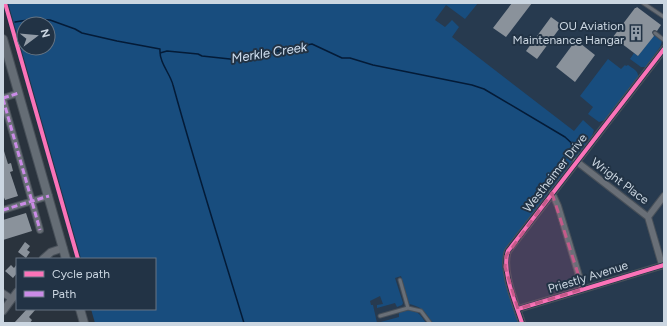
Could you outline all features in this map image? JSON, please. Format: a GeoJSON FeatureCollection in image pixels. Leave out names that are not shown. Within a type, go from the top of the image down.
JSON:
{"type":"FeatureCollection","features":[{"type":"Feature","properties":{"kind":"main road"},"geometry":{"type":"LineString","coordinates":[[3,39],[5,53],[19,93],[66,258]]}},
{"type":"Feature","properties":{"kind":"main road"},"geometry":{"type":"LineString","coordinates":[[80,310],[84,323]]}},
{"type":"Feature","properties":{"kind":"street","name":"Westheimer Drive"},"geometry":{"type":"LineString","coordinates":[[522,323],[505,267],[506,256],[576,161],[664,49]]}},
{"type":"Feature","properties":{"kind":"street"},"geometry":{"type":"LineString","coordinates":[[19,93],[3,98],[40,230]]}},
{"type":"Feature","properties":{"kind":"street","name":"Wright Place"},"geometry":{"type":"LineString","coordinates":[[576,161],[648,217],[663,265]]}},
{"type":"Feature","properties":{"kind":"street"},"geometry":{"type":"LineString","coordinates":[[552,193],[558,206],[583,289]]}},
{"type":"Feature","properties":{"kind":"street"},"geometry":{"type":"LineString","coordinates":[[3,210],[49,196]]}},
{"type":"Feature","properties":{"kind":"street"},"geometry":{"type":"LineString","coordinates":[[648,217],[664,196]]}},
{"type":"Feature","properties":{"kind":"street"},"geometry":{"type":"LineString","coordinates":[[44,258],[51,252],[63,248]]}},
{"type":"Feature","properties":{"kind":"street","name":"Priestly Avenue"},"geometry":{"type":"LineString","coordinates":[[518,309],[663,265]]}},
{"type":"Feature","properties":{"kind":"street"},"geometry":{"type":"LineString","coordinates":[[3,293],[12,299]]}},
{"type":"Feature","properties":{"kind":"street"},"geometry":{"type":"LineString","coordinates":[[3,311],[16,293]]}},
{"type":"Feature","properties":{"kind":"lane"},"geometry":{"type":"LineString","coordinates":[[643,3],[664,17]]}},
{"type":"Feature","properties":{"kind":"lane"},"geometry":{"type":"LineString","coordinates":[[655,33],[664,40]]}},
{"type":"Feature","properties":{"kind":"lane"},"geometry":{"type":"LineString","coordinates":[[400,280],[408,308]]}},
{"type":"Feature","properties":{"kind":"lane"},"geometry":{"type":"LineString","coordinates":[[380,316],[408,308],[421,311],[430,323]]}},
{"type":"Feature","properties":{"kind":"highlighted area"},"geometry":{"type":"Polygon","coordinates":[[[552,193],[583,289],[518,309],[505,267],[506,256],[552,193]]]}},
{"type":"Feature","properties":{"kind":"shaded area"},"geometry":{"type":"Polygon","coordinates":[[[3,3],[664,3],[664,323],[95,323],[156,310],[156,258],[77,258],[18,56],[56,56],[56,16],[16,16],[16,48],[3,3]]]}},
{"type":"Feature","properties":{"kind":"shaded area"},"geometry":{"type":"Polygon","coordinates":[[[5,3],[478,3],[465,19],[446,5],[435,20],[445,27],[452,20],[459,27],[452,37],[574,131],[583,120],[594,130],[592,136],[507,247],[503,255],[502,267],[519,323],[433,323],[421,308],[409,304],[401,276],[395,278],[403,303],[402,305],[397,307],[395,303],[377,308],[377,305],[383,304],[380,296],[370,301],[371,305],[373,305],[377,323],[95,323],[91,310],[156,310],[156,258],[78,258],[20,56],[56,56],[56,16],[16,16],[16,42],[5,3]]]}},
{"type":"Feature","properties":{"kind":"shaded area"},"geometry":{"type":"Polygon","coordinates":[[[654,35],[662,41],[660,47],[646,67],[641,67],[630,59],[634,53],[638,56],[654,35]]]}},
{"type":"Feature","properties":{"kind":"shaded area"},"geometry":{"type":"Polygon","coordinates":[[[608,59],[621,69],[625,65],[628,65],[636,71],[638,77],[605,120],[599,122],[588,114],[593,107],[580,96],[608,59]]]}},
{"type":"Feature","properties":{"kind":"shaded area"},"geometry":{"type":"Polygon","coordinates":[[[408,310],[418,313],[426,323],[377,323],[399,317],[399,312],[408,310]]]}},
{"type":"Feature","properties":{"kind":"building"},"geometry":{"type":"Polygon","coordinates":[[[512,3],[532,3],[506,37],[493,28],[512,3]]]}},
{"type":"Feature","properties":{"kind":"building","name":"OU Aviation Maintenance Hangar"},"geometry":{"type":"Polygon","coordinates":[[[637,7],[661,25],[657,31],[654,30],[652,32],[654,36],[638,56],[613,37],[637,7]]]}},
{"type":"Feature","properties":{"kind":"building"},"geometry":{"type":"Polygon","coordinates":[[[551,17],[562,25],[537,59],[526,51],[551,17]]]}},
{"type":"Feature","properties":{"kind":"building"},"geometry":{"type":"Polygon","coordinates":[[[576,40],[595,55],[575,82],[556,67],[576,40]]]}},
{"type":"Feature","properties":{"kind":"building"},"geometry":{"type":"Polygon","coordinates":[[[4,151],[8,164],[11,163],[13,171],[10,172],[18,196],[5,200],[3,195],[4,151]]]}},
{"type":"Feature","properties":{"kind":"building"},"geometry":{"type":"Polygon","coordinates":[[[26,213],[32,231],[3,240],[3,220],[26,213]]]}},
{"type":"Feature","properties":{"kind":"building"},"geometry":{"type":"Polygon","coordinates":[[[25,242],[30,246],[27,250],[30,252],[26,258],[18,252],[25,242]]]}},
{"type":"Feature","properties":{"kind":"building"},"geometry":{"type":"Polygon","coordinates":[[[11,265],[14,268],[16,265],[16,274],[13,278],[5,271],[11,265]]]}},
{"type":"Feature","properties":{"kind":"building"},"geometry":{"type":"Polygon","coordinates":[[[26,310],[35,310],[29,317],[32,320],[30,323],[14,323],[26,310]]]}},
{"type":"Feature","properties":{"kind":"waterway"},"geometry":{"type":"LineString","coordinates":[[15,22],[34,19],[50,20],[82,33],[160,49],[161,59],[172,81],[244,323]]}},
{"type":"Feature","properties":{"kind":"waterway","name":"Merkle Creek"},"geometry":{"type":"LineString","coordinates":[[160,53],[167,51],[198,54],[202,56],[233,60],[312,44],[342,58],[350,58],[373,65],[472,85],[484,89],[565,137],[580,151]]}},
{"type":"Feature","properties":{"kind":"marked path"},"geometry":{"type":"LineString","coordinates":[[3,98],[19,93]]}},
{"type":"Feature","properties":{"kind":"marked path"},"geometry":{"type":"LineString","coordinates":[[3,99],[40,230]]}},
{"type":"Feature","properties":{"kind":"marked path"},"geometry":{"type":"LineString","coordinates":[[3,210],[49,196]]}},
{"type":"Feature","properties":{"kind":"cycle path"},"geometry":{"type":"LineString","coordinates":[[5,3],[78,258]]}},
{"type":"Feature","properties":{"kind":"cycle path"},"geometry":{"type":"LineString","coordinates":[[522,323],[513,297],[506,268],[508,251],[664,49]]}},
{"type":"Feature","properties":{"kind":"cycle path"},"geometry":{"type":"LineString","coordinates":[[518,309],[664,265]]}},
{"type":"Feature","properties":{"kind":"place","name":"OU Aviation Maintenance Hangar"},"geometry":{"type":"Point","coordinates":[636,33]}}]}
